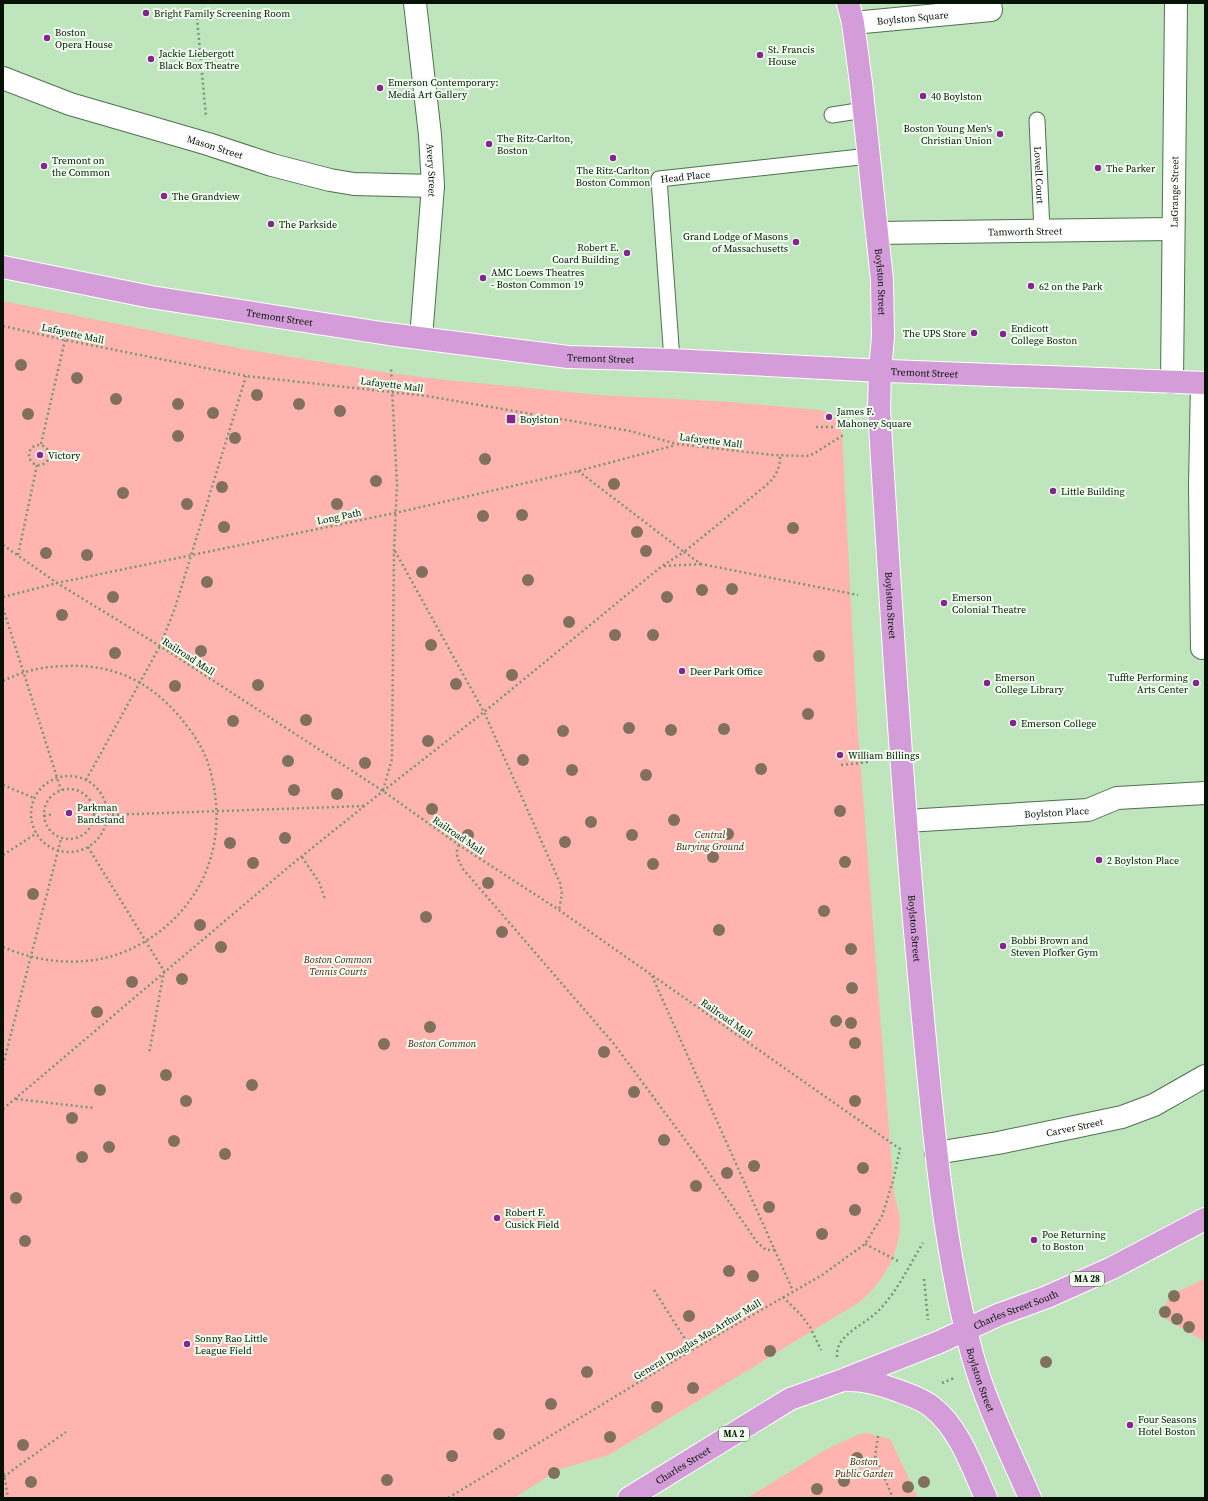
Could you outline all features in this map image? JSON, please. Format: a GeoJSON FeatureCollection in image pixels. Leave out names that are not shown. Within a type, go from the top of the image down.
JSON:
{"type":"FeatureCollection","features":[{"type":"Feature","properties":{"kind":"main road","name":"Boylston Street"},"geometry":{"type":"LineString","coordinates":[[850,13],[864,110],[877,233],[883,312],[879,409],[895,680],[910,883],[936,1153],[954,1278],[972,1356],[1030,1498]]}},
{"type":"Feature","properties":{"kind":"main road","name":"Tremont Street"},"geometry":{"type":"LineString","coordinates":[[3,267],[151,297],[306,322],[568,357],[672,360],[1203,383]]}},
{"type":"Feature","properties":{"kind":"main road","name":"Charles Street South"},"geometry":{"type":"LineString","coordinates":[[840,1371],[937,1343],[998,1315],[1047,1297],[1112,1268],[1205,1220]]}},
{"type":"Feature","properties":{"kind":"main road","name":"Charles Street"},"geometry":{"type":"LineString","coordinates":[[629,1498],[790,1399],[840,1371]]}},
{"type":"Feature","properties":{"kind":"main road","name":"MA 2"},"geometry":{"type":"LineString","coordinates":[[840,1371],[859,1380],[875,1382],[903,1392],[931,1406],[953,1430],[966,1452],[986,1498]]}},
{"type":"Feature","properties":{"kind":"street","name":"Avery Street"},"geometry":{"type":"LineString","coordinates":[[415,3],[430,135],[433,186],[421,338]]}},
{"type":"Feature","properties":{"kind":"street","name":"Boylston Square"},"geometry":{"type":"LineString","coordinates":[[850,13],[990,10],[990,3]]}},
{"type":"Feature","properties":{"kind":"street","name":"LaGrange Street"},"geometry":{"type":"LineString","coordinates":[[1172,382],[1176,3]]}},
{"type":"Feature","properties":{"kind":"street","name":"Mason Street"},"geometry":{"type":"LineString","coordinates":[[3,78],[70,104],[208,144],[272,165],[330,180],[354,184],[433,186]]}},
{"type":"Feature","properties":{"kind":"street","name":"Tamworth Street"},"geometry":{"type":"LineString","coordinates":[[877,233],[1174,229]]}},
{"type":"Feature","properties":{"kind":"street"},"geometry":{"type":"LineString","coordinates":[[1202,648],[1200,486],[1203,383]]}},
{"type":"Feature","properties":{"kind":"street","name":"Boylston Place"},"geometry":{"type":"LineString","coordinates":[[906,821],[1088,810],[1117,798],[1205,793]]}},
{"type":"Feature","properties":{"kind":"street","name":"Carver Street"},"geometry":{"type":"LineString","coordinates":[[936,1153],[998,1143],[1122,1117],[1154,1106],[1204,1076]]}},
{"type":"Feature","properties":{"kind":"lane"},"geometry":{"type":"LineString","coordinates":[[832,115],[864,110]]}},
{"type":"Feature","properties":{"kind":"lane","name":"Lowell Court"},"geometry":{"type":"LineString","coordinates":[[1037,120],[1042,231]]}},
{"type":"Feature","properties":{"kind":"lane","name":"Head Place"},"geometry":{"type":"LineString","coordinates":[[672,360],[659,179],[869,156]]}},
{"type":"Feature","properties":{"kind":"path"},"geometry":{"type":"LineString","coordinates":[[198,18],[208,144]]}},
{"type":"Feature","properties":{"kind":"path","name":"Lafayette Mall"},"geometry":{"type":"LineString","coordinates":[[3,326],[64,340],[246,376],[427,396],[630,431],[677,444],[780,456],[807,456],[814,454],[845,434]]}},
{"type":"Feature","properties":{"kind":"path"},"geometry":{"type":"LineString","coordinates":[[41,444],[64,340]]}},
{"type":"Feature","properties":{"kind":"path"},"geometry":{"type":"LineString","coordinates":[[383,791],[392,759],[394,549],[397,484],[391,368]]}},
{"type":"Feature","properties":{"kind":"path"},"geometry":{"type":"LineString","coordinates":[[86,780],[160,646],[175,608],[192,555],[246,376]]}},
{"type":"Feature","properties":{"kind":"path"},"geometry":{"type":"LineString","coordinates":[[816,427],[833,427],[842,425]]}},
{"type":"Feature","properties":{"kind":"path"},"geometry":{"type":"LineString","coordinates":[[41,444],[47,447],[50,457],[44,464],[37,465],[31,461],[29,454],[34,445],[41,444]]}},
{"type":"Feature","properties":{"kind":"path","name":"Long Path"},"geometry":{"type":"LineString","coordinates":[[3,597],[57,583],[395,513],[578,471],[677,444]]}},
{"type":"Feature","properties":{"kind":"path"},"geometry":{"type":"LineString","coordinates":[[3,1109],[164,971],[302,857],[484,712],[662,566],[684,552],[769,483],[775,477],[780,467],[780,456]]}},
{"type":"Feature","properties":{"kind":"path"},"geometry":{"type":"LineString","coordinates":[[18,555],[37,465]]}},
{"type":"Feature","properties":{"kind":"path"},"geometry":{"type":"LineString","coordinates":[[578,471],[701,564]]}},
{"type":"Feature","properties":{"kind":"path","name":"Railroad Mall"},"geometry":{"type":"LineString","coordinates":[[3,545],[57,583],[160,646],[383,791],[459,845],[559,910],[900,1149]]}},
{"type":"Feature","properties":{"kind":"path"},"geometry":{"type":"LineString","coordinates":[[394,549],[484,712],[560,883],[562,894],[559,910]]}},
{"type":"Feature","properties":{"kind":"path"},"geometry":{"type":"LineString","coordinates":[[662,566],[701,564],[858,595]]}},
{"type":"Feature","properties":{"kind":"path"},"geometry":{"type":"LineString","coordinates":[[3,608],[61,790]]}},
{"type":"Feature","properties":{"kind":"path"},"geometry":{"type":"LineString","coordinates":[[3,681],[24,672],[60,666],[88,666],[114,671],[139,683],[160,696],[174,710],[194,736],[204,754],[210,770],[218,811],[218,823],[212,857],[200,886],[181,912],[168,925],[146,941],[124,952],[92,961],[57,962],[30,957],[3,947]]}},
{"type":"Feature","properties":{"kind":"path"},"geometry":{"type":"LineString","coordinates":[[841,765],[869,762]]}},
{"type":"Feature","properties":{"kind":"path"},"geometry":{"type":"LineString","coordinates":[[68,776],[86,780],[99,790],[104,798],[107,815],[102,833],[88,847],[70,852],[59,850],[47,845],[37,833],[33,825],[31,816],[34,798],[42,787],[57,778],[68,776]]}},
{"type":"Feature","properties":{"kind":"path"},"geometry":{"type":"LineString","coordinates":[[3,784],[34,798]]}},
{"type":"Feature","properties":{"kind":"path"},"geometry":{"type":"LineString","coordinates":[[71,789],[84,793],[91,802],[94,814],[92,824],[85,833],[74,839],[61,839],[50,831],[45,822],[44,816],[47,802],[53,794],[61,790],[71,789]]}},
{"type":"Feature","properties":{"kind":"path"},"geometry":{"type":"LineString","coordinates":[[107,815],[365,806]]}},
{"type":"Feature","properties":{"kind":"path"},"geometry":{"type":"LineString","coordinates":[[44,816],[53,814]]}},
{"type":"Feature","properties":{"kind":"path"},"geometry":{"type":"LineString","coordinates":[[3,855],[37,833]]}},
{"type":"Feature","properties":{"kind":"path"},"geometry":{"type":"LineString","coordinates":[[3,1065],[61,839]]}},
{"type":"Feature","properties":{"kind":"path"},"geometry":{"type":"LineString","coordinates":[[459,845],[456,850],[456,855],[463,869],[614,1044],[700,1160],[756,1242],[766,1250],[775,1250]]}},
{"type":"Feature","properties":{"kind":"path"},"geometry":{"type":"LineString","coordinates":[[88,847],[164,971],[149,1054]]}},
{"type":"Feature","properties":{"kind":"path"},"geometry":{"type":"LineString","coordinates":[[302,857],[319,882],[326,899]]}},
{"type":"Feature","properties":{"kind":"path"},"geometry":{"type":"LineString","coordinates":[[652,975],[793,1291]]}},
{"type":"Feature","properties":{"kind":"path"},"geometry":{"type":"LineString","coordinates":[[16,1099],[94,1108]]}},
{"type":"Feature","properties":{"kind":"path","name":"General Douglas MacArthur Mall"},"geometry":{"type":"LineString","coordinates":[[448,1498],[692,1350],[822,1275],[865,1244],[882,1216],[893,1181],[900,1149]]}},
{"type":"Feature","properties":{"kind":"path"},"geometry":{"type":"LineString","coordinates":[[840,1371],[836,1351],[839,1344],[850,1332],[875,1314],[888,1301],[904,1278],[924,1240]]}},
{"type":"Feature","properties":{"kind":"path"},"geometry":{"type":"LineString","coordinates":[[865,1244],[898,1261]]}},
{"type":"Feature","properties":{"kind":"path"},"geometry":{"type":"LineString","coordinates":[[924,1279],[929,1326]]}},
{"type":"Feature","properties":{"kind":"path"},"geometry":{"type":"LineString","coordinates":[[654,1290],[692,1350]]}},
{"type":"Feature","properties":{"kind":"path"},"geometry":{"type":"LineString","coordinates":[[783,1297],[801,1315],[810,1327],[821,1350]]}},
{"type":"Feature","properties":{"kind":"path"},"geometry":{"type":"LineString","coordinates":[[4,1477],[66,1432]]}},
{"type":"Feature","properties":{"kind":"path"},"geometry":{"type":"LineString","coordinates":[[878,1436],[874,1456],[893,1498]]}},
{"type":"Feature","properties":{"kind":"path"},"geometry":{"type":"LineString","coordinates":[[3,1468],[8,1498]]}},
{"type":"Feature","properties":{"kind":"green space","name":"Boston Common"},"geometry":{"type":"Polygon","coordinates":[[[3,301],[243,349],[383,372],[446,380],[599,395],[731,402],[819,410],[833,414],[842,433],[857,721],[894,1194],[900,1222],[897,1245],[893,1256],[882,1277],[867,1296],[858,1303],[609,1455],[560,1469],[514,1498],[3,1498],[3,301]]]}},
{"type":"Feature","properties":{"kind":"green space"},"geometry":{"type":"Polygon","coordinates":[[[1205,1279],[1205,1342],[1159,1315],[1172,1294],[1205,1279]]]}},
{"type":"Feature","properties":{"kind":"green space","name":"Boston Public Garden"},"geometry":{"type":"Polygon","coordinates":[[[867,1433],[890,1439],[918,1498],[747,1498],[825,1450],[857,1435],[867,1433]]]}},
{"type":"Feature","properties":{"kind":"place","name":"Bright Family Screening Room"},"geometry":{"type":"Point","coordinates":[146,13]}},
{"type":"Feature","properties":{"kind":"place","name":"Boston Opera House"},"geometry":{"type":"Point","coordinates":[47,38]}},
{"type":"Feature","properties":{"kind":"place","name":"St. Francis House"},"geometry":{"type":"Point","coordinates":[760,55]}},
{"type":"Feature","properties":{"kind":"place","name":"Jackie Liebergott Black Box Theatre"},"geometry":{"type":"Point","coordinates":[151,59]}},
{"type":"Feature","properties":{"kind":"place","name":"Emerson Contemporary: Media Art Gallery"},"geometry":{"type":"Point","coordinates":[380,88]}},
{"type":"Feature","properties":{"kind":"place","name":"40 Boylston"},"geometry":{"type":"Point","coordinates":[923,96]}},
{"type":"Feature","properties":{"kind":"place","name":"Boston Young Men's Christian Union"},"geometry":{"type":"Point","coordinates":[1000,134]}},
{"type":"Feature","properties":{"kind":"place","name":"The Ritz-Carlton, Boston"},"geometry":{"type":"Point","coordinates":[489,144]}},
{"type":"Feature","properties":{"kind":"place","name":"The Ritz-Carlton Boston Common"},"geometry":{"type":"Point","coordinates":[613,158]}},
{"type":"Feature","properties":{"kind":"place","name":"Tremont on the Common"},"geometry":{"type":"Point","coordinates":[44,166]}},
{"type":"Feature","properties":{"kind":"place","name":"The Parker"},"geometry":{"type":"Point","coordinates":[1098,168]}},
{"type":"Feature","properties":{"kind":"place","name":"The Grandview"},"geometry":{"type":"Point","coordinates":[164,196]}},
{"type":"Feature","properties":{"kind":"place","name":"The Parkside"},"geometry":{"type":"Point","coordinates":[271,224]}},
{"type":"Feature","properties":{"kind":"place","name":"Grand Lodge of Masons of Massachusetts"},"geometry":{"type":"Point","coordinates":[796,242]}},
{"type":"Feature","properties":{"kind":"place","name":"Robert E. Coard Building"},"geometry":{"type":"Point","coordinates":[627,253]}},
{"type":"Feature","properties":{"kind":"place","name":"AMC Loews Theatres - Boston Common 19"},"geometry":{"type":"Point","coordinates":[483,278]}},
{"type":"Feature","properties":{"kind":"place","name":"62 on the Park"},"geometry":{"type":"Point","coordinates":[1031,286]}},
{"type":"Feature","properties":{"kind":"place","name":"The UPS Store"},"geometry":{"type":"Point","coordinates":[974,333]}},
{"type":"Feature","properties":{"kind":"place","name":"Endicott College Boston"},"geometry":{"type":"Point","coordinates":[1003,334]}},
{"type":"Feature","properties":{"kind":"place","name":"James F. Mahoney Square"},"geometry":{"type":"Point","coordinates":[829,417]}},
{"type":"Feature","properties":{"kind":"place","name":"Boylston"},"geometry":{"type":"Point","coordinates":[511,419]}},
{"type":"Feature","properties":{"kind":"place","name":"Victory"},"geometry":{"type":"Point","coordinates":[40,455]}},
{"type":"Feature","properties":{"kind":"place","name":"Little Building"},"geometry":{"type":"Point","coordinates":[1053,491]}},
{"type":"Feature","properties":{"kind":"place","name":"Emerson Colonial Theatre"},"geometry":{"type":"Point","coordinates":[944,603]}},
{"type":"Feature","properties":{"kind":"place","name":"Deer Park Office"},"geometry":{"type":"Point","coordinates":[682,671]}},
{"type":"Feature","properties":{"kind":"place","name":"Emerson College Library"},"geometry":{"type":"Point","coordinates":[987,683]}},
{"type":"Feature","properties":{"kind":"place","name":"Tuffte Performing Arts Center"},"geometry":{"type":"Point","coordinates":[1196,683]}},
{"type":"Feature","properties":{"kind":"place","name":"Emerson College"},"geometry":{"type":"Point","coordinates":[1013,723]}},
{"type":"Feature","properties":{"kind":"place","name":"William Billings"},"geometry":{"type":"Point","coordinates":[840,755]}},
{"type":"Feature","properties":{"kind":"place","name":"Parkman Bandstand"},"geometry":{"type":"Point","coordinates":[69,813]}},
{"type":"Feature","properties":{"kind":"place","name":"2 Boylston Place"},"geometry":{"type":"Point","coordinates":[1099,860]}},
{"type":"Feature","properties":{"kind":"place","name":"Bobbi Brown and Steven Plofker Gym"},"geometry":{"type":"Point","coordinates":[1003,946]}},
{"type":"Feature","properties":{"kind":"place","name":"Robert F. Cusick Field"},"geometry":{"type":"Point","coordinates":[497,1218]}},
{"type":"Feature","properties":{"kind":"place","name":"Poe Returning to Boston"},"geometry":{"type":"Point","coordinates":[1034,1240]}},
{"type":"Feature","properties":{"kind":"place","name":"Sonny Rao Little League Field"},"geometry":{"type":"Point","coordinates":[187,1344]}},
{"type":"Feature","properties":{"kind":"place","name":"Four Seasons Hotel Boston"},"geometry":{"type":"Point","coordinates":[1130,1425]}},
{"type":"Feature","properties":{"kind":"park label","name":"Central Burying Ground"},"geometry":{"type":"Point","coordinates":[710,840]}},
{"type":"Feature","properties":{"kind":"park label","name":"Boston Common Tennis Courts"},"geometry":{"type":"Point","coordinates":[338,964]}}]}
